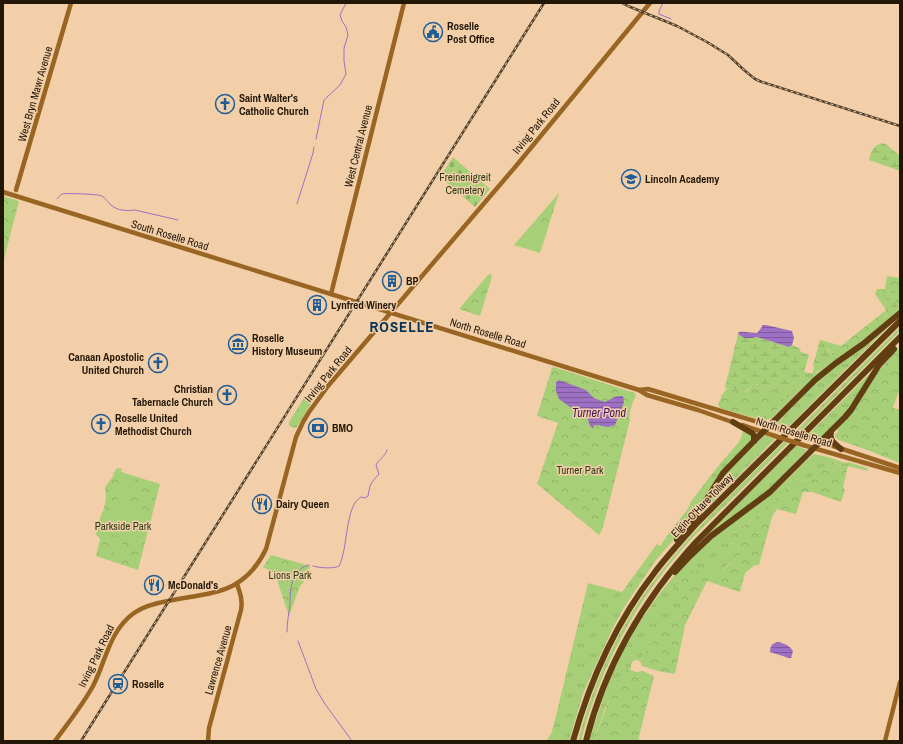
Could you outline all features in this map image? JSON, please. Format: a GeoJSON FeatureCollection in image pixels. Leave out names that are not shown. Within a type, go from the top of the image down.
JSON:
{"type":"FeatureCollection","features":[{"type":"Feature","properties":{"kind":"highway"},"geometry":{"type":"LineString","coordinates":[[655,572],[659,562],[692,521],[723,473],[815,380],[836,363],[864,344],[900,313]]}},
{"type":"Feature","properties":{"kind":"highway","name":"Elgin-O'Hare Tollway"},"geometry":{"type":"LineString","coordinates":[[573,741],[587,698],[601,662],[614,635],[655,572],[697,523],[900,321]]}},
{"type":"Feature","properties":{"kind":"highway","name":"Elgin-O'Hare Tollway"},"geometry":{"type":"LineString","coordinates":[[586,741],[602,691],[617,656],[638,618],[678,562],[696,542],[900,337]]}},
{"type":"Feature","properties":{"kind":"highway"},"geometry":{"type":"LineString","coordinates":[[658,588],[668,580],[700,546],[725,525],[760,501],[770,492],[846,417],[879,365],[900,343]]}},
{"type":"Feature","properties":{"kind":"highway"},"geometry":{"type":"LineString","coordinates":[[733,422],[752,433],[754,436],[754,441]]}},
{"type":"Feature","properties":{"kind":"highway"},"geometry":{"type":"LineString","coordinates":[[831,431],[830,436],[832,441],[841,448]]}},
{"type":"Feature","properties":{"kind":"main road","name":"West Bryn Mawr Avenue"},"geometry":{"type":"LineString","coordinates":[[16,190],[71,3]]}},
{"type":"Feature","properties":{"kind":"main road","name":"West Central Avenue"},"geometry":{"type":"LineString","coordinates":[[331,294],[404,3]]}},
{"type":"Feature","properties":{"kind":"main road","name":"Irving Park Road"},"geometry":{"type":"LineString","coordinates":[[55,741],[87,696],[99,673],[115,634],[120,626],[131,616],[136,612],[155,604],[228,589],[245,578],[253,570],[260,561],[266,549],[296,437],[314,404],[390,312],[520,161],[650,3]]}},
{"type":"Feature","properties":{"kind":"main road","name":"South Roselle Road"},"geometry":{"type":"LineString","coordinates":[[3,192],[331,294]]}},
{"type":"Feature","properties":{"kind":"main road","name":"North Roselle Road"},"geometry":{"type":"LineString","coordinates":[[331,294],[639,390],[647,394],[803,445],[900,473]]}},
{"type":"Feature","properties":{"kind":"main road","name":"North Roselle Road"},"geometry":{"type":"LineString","coordinates":[[639,390],[648,389],[781,429],[900,468]]}},
{"type":"Feature","properties":{"kind":"main road","name":"Lawrence Avenue"},"geometry":{"type":"LineString","coordinates":[[208,741],[208,728],[241,610],[242,597],[237,584]]}},
{"type":"Feature","properties":{"kind":"main road"},"geometry":{"type":"LineString","coordinates":[[885,741],[900,682]]}},
{"type":"Feature","properties":{"kind":"green space"},"geometry":{"type":"Polygon","coordinates":[[[883,143],[900,156],[900,171],[869,160],[873,149],[883,143]]]}},
{"type":"Feature","properties":{"kind":"green space","name":"Freinenigreit Cemetery"},"geometry":{"type":"Polygon","coordinates":[[[453,157],[490,189],[475,207],[440,177],[453,157]]]}},
{"type":"Feature","properties":{"kind":"green space"},"geometry":{"type":"Polygon","coordinates":[[[559,193],[540,253],[514,245],[559,193]]]}},
{"type":"Feature","properties":{"kind":"green space"},"geometry":{"type":"Polygon","coordinates":[[[3,196],[19,201],[3,263],[3,196]]]}},
{"type":"Feature","properties":{"kind":"green space"},"geometry":{"type":"Polygon","coordinates":[[[533,224],[548,228],[540,252],[515,245],[533,224]]]}},
{"type":"Feature","properties":{"kind":"green space"},"geometry":{"type":"Polygon","coordinates":[[[490,274],[492,277],[480,316],[459,309],[488,275],[490,274]]]}},
{"type":"Feature","properties":{"kind":"green space"},"geometry":{"type":"Polygon","coordinates":[[[887,276],[900,278],[900,306],[897,305],[895,299],[885,295],[890,310],[883,319],[839,356],[836,350],[886,310],[875,294],[877,289],[885,289],[887,276]]]}},
{"type":"Feature","properties":{"kind":"green space"},"geometry":{"type":"Polygon","coordinates":[[[889,290],[896,292],[897,296],[895,299],[897,305],[899,306],[895,311],[886,316],[890,310],[885,296],[879,293],[889,290]]]}},
{"type":"Feature","properties":{"kind":"green space"},"geometry":{"type":"Polygon","coordinates":[[[900,306],[900,309],[870,335],[801,389],[772,418],[766,420],[759,419],[765,418],[776,410],[788,394],[799,387],[804,381],[804,371],[815,374],[838,356],[832,355],[827,348],[821,355],[821,360],[819,361],[815,358],[820,340],[842,346],[837,350],[900,306]]]}},
{"type":"Feature","properties":{"kind":"green space"},"geometry":{"type":"Polygon","coordinates":[[[891,324],[787,428],[777,424],[821,377],[891,324]]]}},
{"type":"Feature","properties":{"kind":"green space"},"geometry":{"type":"Polygon","coordinates":[[[900,327],[900,331],[800,432],[796,431],[900,327]]]}},
{"type":"Feature","properties":{"kind":"green space"},"geometry":{"type":"Polygon","coordinates":[[[738,334],[744,338],[757,337],[789,347],[792,345],[799,348],[801,352],[809,355],[800,379],[787,386],[774,384],[771,387],[753,384],[744,392],[725,387],[738,334]]]}},
{"type":"Feature","properties":{"kind":"green space"},"geometry":{"type":"Polygon","coordinates":[[[900,346],[900,388],[893,408],[900,410],[900,463],[839,440],[835,437],[835,435],[838,428],[880,369],[900,346]]]}},
{"type":"Feature","properties":{"kind":"green space"},"geometry":{"type":"Polygon","coordinates":[[[824,347],[832,355],[839,356],[814,374],[813,365],[815,358],[819,361],[821,360],[821,354],[819,351],[820,348],[824,347]]]}},
{"type":"Feature","properties":{"kind":"green space","name":"Turner Park"},"geometry":{"type":"Polygon","coordinates":[[[554,367],[635,393],[635,398],[630,411],[630,420],[605,519],[599,535],[537,484],[558,423],[537,416],[552,368],[554,367]]]}},
{"type":"Feature","properties":{"kind":"green space"},"geometry":{"type":"Polygon","coordinates":[[[874,369],[846,413],[821,438],[808,435],[874,369]]]}},
{"type":"Feature","properties":{"kind":"green space"},"geometry":{"type":"Polygon","coordinates":[[[804,371],[804,381],[799,387],[788,394],[769,417],[759,419],[720,408],[718,405],[727,388],[744,392],[747,391],[753,384],[771,387],[774,384],[787,386],[800,379],[804,371]]]}},
{"type":"Feature","properties":{"kind":"green space"},"geometry":{"type":"Polygon","coordinates":[[[304,398],[312,402],[297,427],[295,428],[289,426],[289,422],[304,398]]]}},
{"type":"Feature","properties":{"kind":"green space"},"geometry":{"type":"Polygon","coordinates":[[[743,430],[751,434],[751,440],[717,477],[691,520],[656,560],[622,611],[583,694],[569,741],[546,741],[551,734],[554,724],[588,583],[622,592],[657,544],[660,546],[687,510],[692,500],[739,442],[743,430]]]}},
{"type":"Feature","properties":{"kind":"green space"},"geometry":{"type":"Polygon","coordinates":[[[764,435],[775,439],[698,517],[726,474],[764,435]]]}},
{"type":"Feature","properties":{"kind":"green space"},"geometry":{"type":"Polygon","coordinates":[[[784,442],[788,443],[692,539],[652,588],[636,612],[609,661],[598,687],[581,741],[578,741],[592,695],[611,650],[622,629],[648,588],[691,536],[784,442]]]}},
{"type":"Feature","properties":{"kind":"green space"},"geometry":{"type":"Polygon","coordinates":[[[796,446],[807,450],[769,490],[697,546],[796,446]]]}},
{"type":"Feature","properties":{"kind":"green space"},"geometry":{"type":"Polygon","coordinates":[[[814,454],[845,463],[848,462],[867,468],[868,471],[848,466],[844,467],[834,463],[808,480],[798,481],[776,498],[768,507],[729,537],[730,543],[739,547],[735,561],[726,566],[722,573],[717,576],[705,570],[681,595],[687,608],[683,616],[668,622],[640,661],[633,661],[631,670],[626,669],[605,708],[594,741],[589,741],[613,672],[636,628],[664,588],[697,551],[716,535],[767,498],[814,454]]]}},
{"type":"Feature","properties":{"kind":"green space"},"geometry":{"type":"Polygon","coordinates":[[[554,460],[582,469],[577,486],[549,478],[554,460]]]}},
{"type":"Feature","properties":{"kind":"green space"},"geometry":{"type":"Polygon","coordinates":[[[592,460],[610,466],[601,494],[583,489],[592,460]]]}},
{"type":"Feature","properties":{"kind":"green space"},"geometry":{"type":"Polygon","coordinates":[[[828,462],[844,467],[848,466],[843,487],[845,490],[841,502],[812,492],[803,492],[796,514],[777,509],[772,517],[759,565],[755,565],[745,573],[740,592],[707,581],[685,625],[675,674],[642,666],[640,661],[668,622],[683,616],[686,608],[681,595],[676,593],[673,588],[690,571],[705,570],[717,576],[722,573],[726,567],[735,561],[739,547],[728,542],[727,539],[764,510],[778,494],[798,481],[808,480],[828,462]]]}},
{"type":"Feature","properties":{"kind":"green space","name":"Parkside Park"},"geometry":{"type":"Polygon","coordinates":[[[117,468],[122,469],[121,472],[160,484],[138,570],[96,556],[100,539],[96,534],[106,498],[105,487],[114,475],[113,474],[117,468]]]}},
{"type":"Feature","properties":{"kind":"green space"},"geometry":{"type":"Polygon","coordinates":[[[125,476],[139,483],[136,488],[131,491],[120,493],[123,477],[125,476]]]}},
{"type":"Feature","properties":{"kind":"green space"},"geometry":{"type":"Polygon","coordinates":[[[116,499],[130,504],[138,513],[141,525],[137,539],[104,533],[102,530],[116,499]]]}},
{"type":"Feature","properties":{"kind":"green space"},"geometry":{"type":"Polygon","coordinates":[[[115,542],[132,547],[129,559],[112,553],[115,542]]]}},
{"type":"Feature","properties":{"kind":"green space","name":"Lions Park"},"geometry":{"type":"Polygon","coordinates":[[[271,555],[310,566],[308,572],[305,571],[302,581],[304,582],[300,586],[289,616],[275,574],[263,567],[271,555]]]}},
{"type":"Feature","properties":{"kind":"green space"},"geometry":{"type":"Polygon","coordinates":[[[626,669],[637,672],[643,671],[654,676],[638,741],[594,741],[615,684],[626,669]]]}},
{"type":"Feature","properties":{"kind":"water"},"geometry":{"type":"Polygon","coordinates":[[[762,325],[792,331],[794,338],[792,345],[789,347],[757,337],[744,338],[738,334],[739,332],[757,333],[762,325]]]}},
{"type":"Feature","properties":{"kind":"water","name":"Turner Pond"},"geometry":{"type":"Polygon","coordinates":[[[559,380],[586,390],[594,398],[604,402],[614,397],[623,396],[624,402],[615,425],[608,427],[594,425],[593,428],[590,426],[584,413],[570,407],[559,399],[556,391],[556,382],[559,380]]]}},
{"type":"Feature","properties":{"kind":"water"},"geometry":{"type":"Polygon","coordinates":[[[778,642],[787,645],[792,649],[793,651],[791,658],[770,652],[772,645],[778,642]]]}},
{"type":"Feature","properties":{"kind":"waterway"},"geometry":{"type":"LineString","coordinates":[[316,139],[324,100],[340,85],[346,74],[344,48],[348,35],[340,15],[346,3]]}},
{"type":"Feature","properties":{"kind":"waterway"},"geometry":{"type":"LineString","coordinates":[[663,3],[659,14],[671,19]]}},
{"type":"Feature","properties":{"kind":"waterway"},"geometry":{"type":"LineString","coordinates":[[297,204],[314,147]]}},
{"type":"Feature","properties":{"kind":"waterway"},"geometry":{"type":"LineString","coordinates":[[57,199],[61,194],[100,195],[111,205],[119,209],[135,210],[178,220]]}},
{"type":"Feature","properties":{"kind":"waterway"},"geometry":{"type":"LineString","coordinates":[[313,566],[326,568],[334,568],[339,566],[342,559],[352,509],[361,497],[365,498],[368,496],[370,486],[379,474],[376,465],[387,450]]}},
{"type":"Feature","properties":{"kind":"waterway"},"geometry":{"type":"LineString","coordinates":[[287,632],[292,584],[299,570],[309,565]]}},
{"type":"Feature","properties":{"kind":"waterway"},"geometry":{"type":"LineString","coordinates":[[298,641],[316,689],[352,741]]}},
{"type":"Feature","properties":{"kind":"railway"},"geometry":{"type":"LineString","coordinates":[[81,741],[544,3]]}},
{"type":"Feature","properties":{"kind":"railway"},"geometry":{"type":"LineString","coordinates":[[622,3],[677,26],[707,42],[728,55],[755,79],[900,126]]}},
{"type":"Feature","properties":{"kind":"place","name":"Roselle Post Office"},"geometry":{"type":"Point","coordinates":[433,32]}},
{"type":"Feature","properties":{"kind":"place","name":"Saint Walter's Catholic Church"},"geometry":{"type":"Point","coordinates":[225,104]}},
{"type":"Feature","properties":{"kind":"place","name":"Lincoln Academy"},"geometry":{"type":"Point","coordinates":[631,179]}},
{"type":"Feature","properties":{"kind":"place","name":"BP"},"geometry":{"type":"Point","coordinates":[392,281]}},
{"type":"Feature","properties":{"kind":"place","name":"Lynfred Winery"},"geometry":{"type":"Point","coordinates":[317,305]}},
{"type":"Feature","properties":{"kind":"place","name":"Roselle History Museum"},"geometry":{"type":"Point","coordinates":[238,344]}},
{"type":"Feature","properties":{"kind":"place","name":"Canaan Apostolic United Church"},"geometry":{"type":"Point","coordinates":[158,363]}},
{"type":"Feature","properties":{"kind":"place","name":"Christian Tabernacle Church"},"geometry":{"type":"Point","coordinates":[227,395]}},
{"type":"Feature","properties":{"kind":"place","name":"Roselle United Methodist Church"},"geometry":{"type":"Point","coordinates":[101,424]}},
{"type":"Feature","properties":{"kind":"place","name":"BMO"},"geometry":{"type":"Point","coordinates":[318,428]}},
{"type":"Feature","properties":{"kind":"place","name":"Dairy Queen"},"geometry":{"type":"Point","coordinates":[262,504]}},
{"type":"Feature","properties":{"kind":"place","name":"McDonald's"},"geometry":{"type":"Point","coordinates":[154,585]}},
{"type":"Feature","properties":{"kind":"place","name":"Roselle"},"geometry":{"type":"Point","coordinates":[118,684]}},
{"type":"Feature","properties":{"kind":"district","name":"ROSELLE"},"geometry":{"type":"Point","coordinates":[402,326]}}]}
